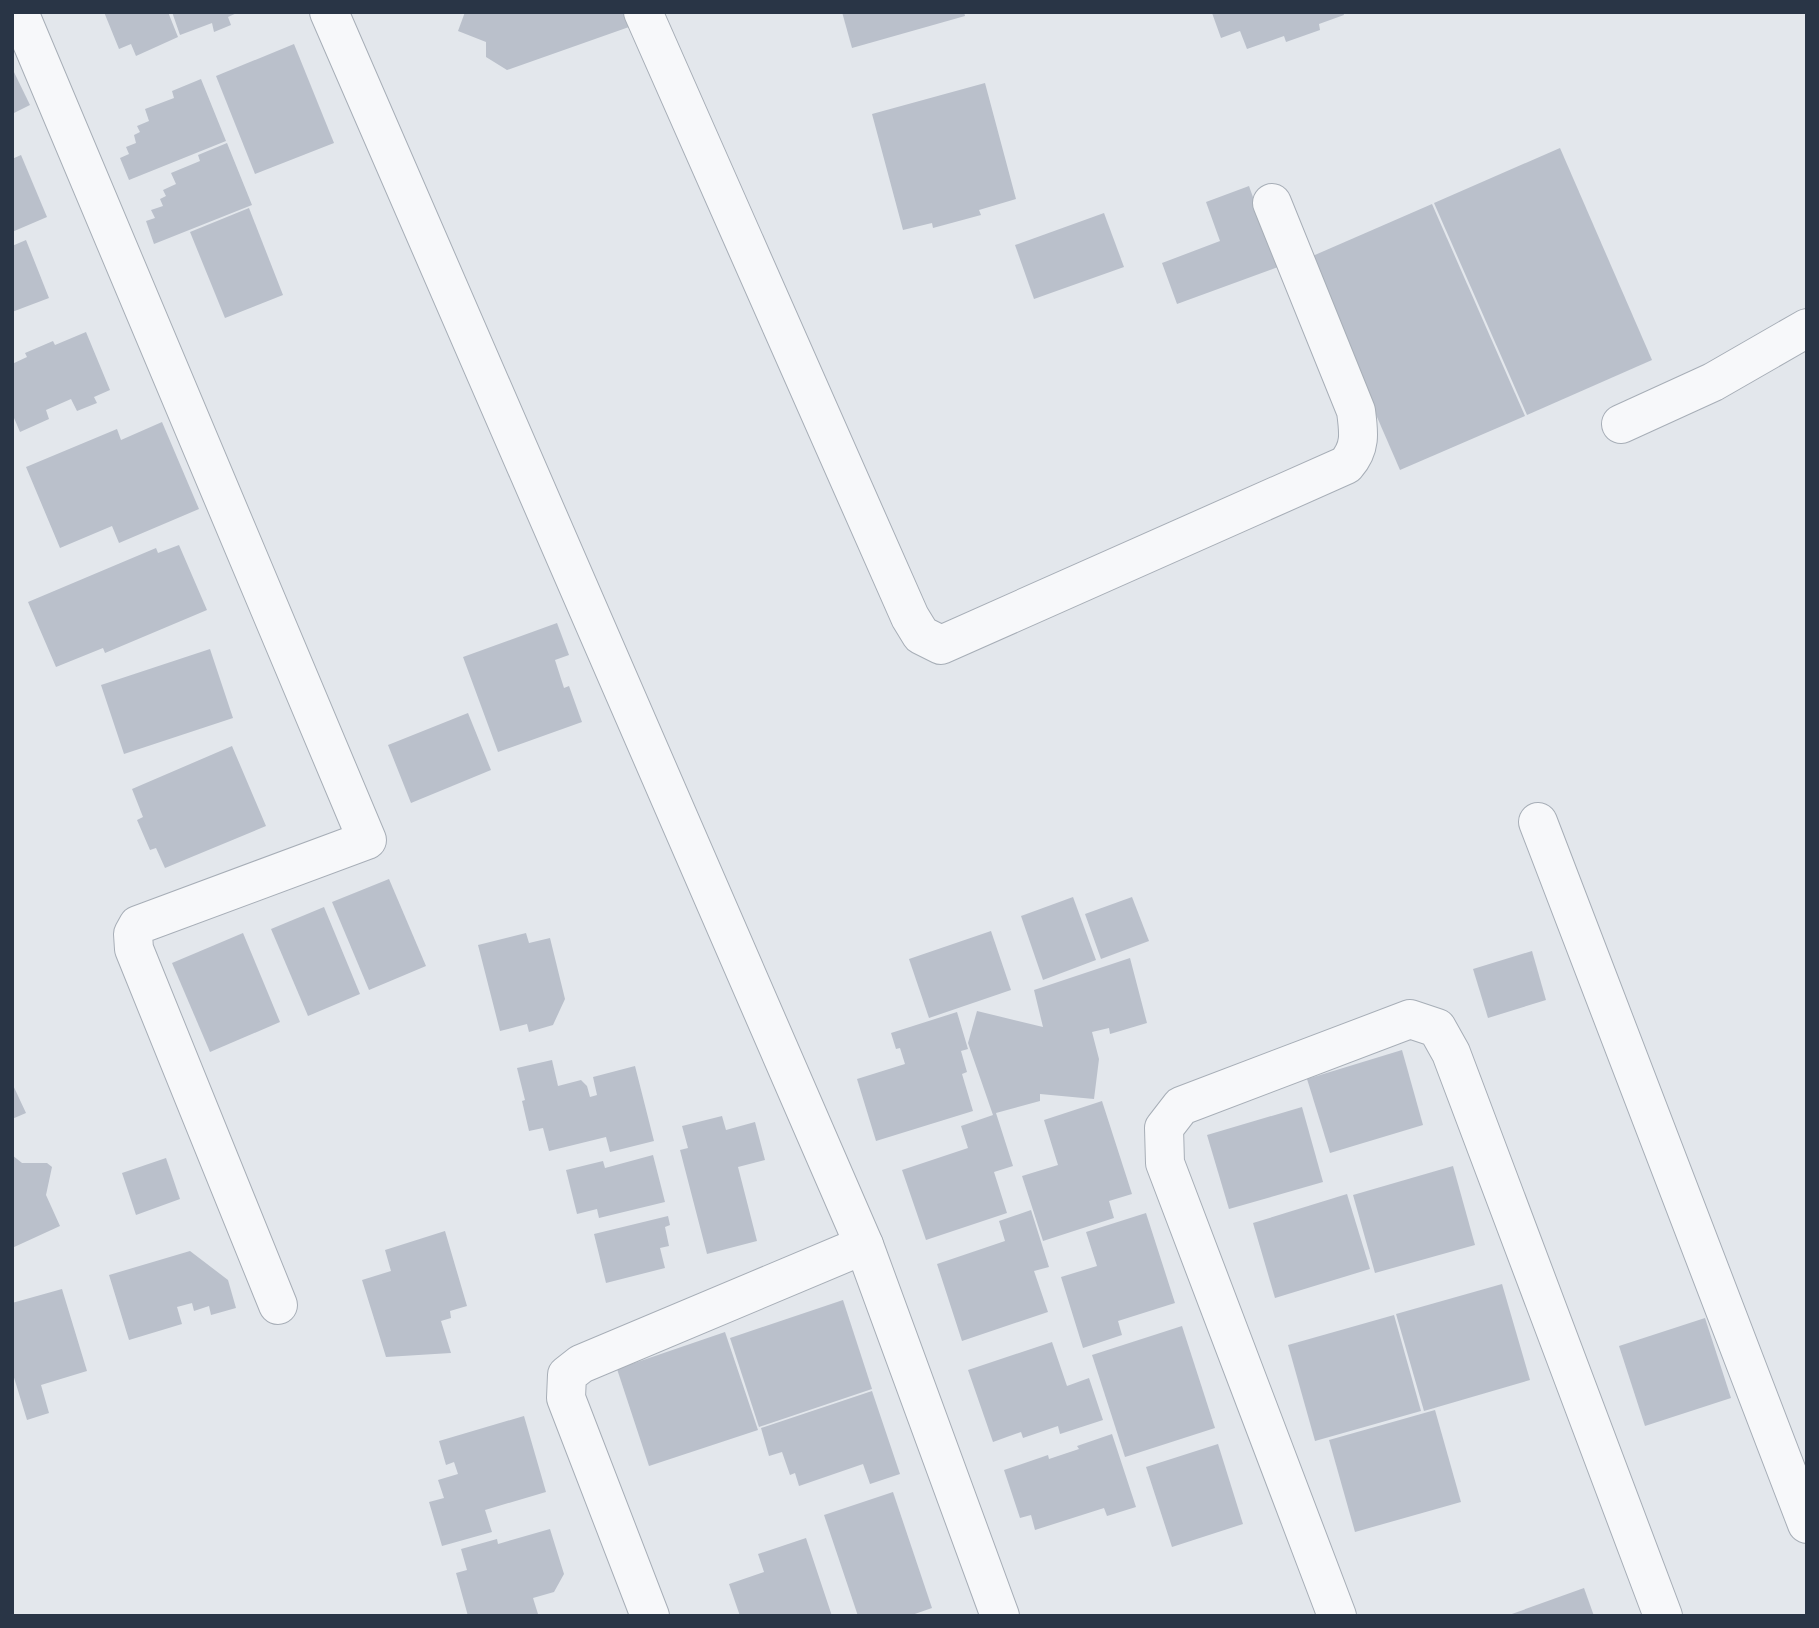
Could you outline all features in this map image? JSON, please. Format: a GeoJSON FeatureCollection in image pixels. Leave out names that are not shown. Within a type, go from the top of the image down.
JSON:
{"type":"FeatureCollection","features":[{"type":"Feature","properties":{"kind":"street"},"geometry":{"type":"LineString","coordinates":[[19,12],[367,840],[138,925],[133,934],[134,949],[278,1306]]}},
{"type":"Feature","properties":{"kind":"street"},"geometry":{"type":"LineString","coordinates":[[329,12],[864,1245],[1000,1616]]}},
{"type":"Feature","properties":{"kind":"street"},"geometry":{"type":"LineString","coordinates":[[643,12],[910,617],[921,635],[941,645],[1346,465],[1356,454],[1360,438],[1356,411],[1272,203]]}},
{"type":"Feature","properties":{"kind":"street"},"geometry":{"type":"LineString","coordinates":[[1621,425],[1713,382],[1807,328]]}},
{"type":"Feature","properties":{"kind":"street"},"geometry":{"type":"LineString","coordinates":[[1538,822],[1807,1524]]}},
{"type":"Feature","properties":{"kind":"street"},"geometry":{"type":"LineString","coordinates":[[1337,1616],[1165,1163],[1164,1128],[1181,1106],[1410,1019],[1437,1028],[1451,1054],[1663,1616]]}},
{"type":"Feature","properties":{"kind":"street"},"geometry":{"type":"LineString","coordinates":[[650,1616],[566,1398],[567,1375],[581,1364],[864,1245]]}},
{"type":"Feature","properties":{"kind":"building"},"geometry":{"type":"Polygon","coordinates":[[[104,12],[168,12],[178,37],[136,56],[131,44],[119,49],[104,12]]]}},
{"type":"Feature","properties":{"kind":"building"},"geometry":{"type":"Polygon","coordinates":[[[172,12],[239,12],[228,17],[231,25],[214,32],[212,23],[180,35],[172,12]]]}},
{"type":"Feature","properties":{"kind":"building"},"geometry":{"type":"Polygon","coordinates":[[[465,12],[624,12],[629,27],[507,70],[486,57],[486,42],[458,31],[465,12]]]}},
{"type":"Feature","properties":{"kind":"building"},"geometry":{"type":"Polygon","coordinates":[[[842,12],[964,12],[965,16],[852,48],[842,12]]]}},
{"type":"Feature","properties":{"kind":"building"},"geometry":{"type":"Polygon","coordinates":[[[1343,12],[1344,15],[1319,24],[1320,30],[1286,42],[1284,36],[1247,49],[1240,31],[1221,38],[1212,13],[1343,12]]]}},
{"type":"Feature","properties":{"kind":"building"},"geometry":{"type":"Polygon","coordinates":[[[294,44],[334,143],[255,174],[216,76],[294,44]]]}},
{"type":"Feature","properties":{"kind":"building"},"geometry":{"type":"Polygon","coordinates":[[[12,68],[30,105],[12,114],[12,68]]]}},
{"type":"Feature","properties":{"kind":"building"},"geometry":{"type":"Polygon","coordinates":[[[201,79],[226,141],[129,180],[120,158],[129,154],[126,147],[136,143],[134,135],[140,132],[137,126],[149,121],[145,109],[174,98],[172,91],[201,79]]]}},
{"type":"Feature","properties":{"kind":"building"},"geometry":{"type":"Polygon","coordinates":[[[985,83],[1016,199],[979,210],[981,215],[933,228],[932,223],[903,230],[872,114],[985,83]]]}},
{"type":"Feature","properties":{"kind":"building"},"geometry":{"type":"Polygon","coordinates":[[[227,143],[252,205],[154,244],[146,221],[155,218],[151,210],[163,206],[160,199],[166,196],[163,190],[176,184],[171,173],[200,161],[198,155],[227,143]]]}},
{"type":"Feature","properties":{"kind":"building"},"geometry":{"type":"Polygon","coordinates":[[[1560,148],[1652,360],[1527,415],[1434,203],[1560,148]]]}},
{"type":"Feature","properties":{"kind":"building"},"geometry":{"type":"Polygon","coordinates":[[[21,155],[47,217],[12,232],[12,159],[21,155]]]}},
{"type":"Feature","properties":{"kind":"building"},"geometry":{"type":"Polygon","coordinates":[[[1249,186],[1278,267],[1177,304],[1162,263],[1220,241],[1206,202],[1249,186]]]}},
{"type":"Feature","properties":{"kind":"building"},"geometry":{"type":"Polygon","coordinates":[[[1432,204],[1525,416],[1400,470],[1308,258],[1432,204]]]}},
{"type":"Feature","properties":{"kind":"building"},"geometry":{"type":"Polygon","coordinates":[[[249,208],[283,295],[225,318],[190,232],[249,208]]]}},
{"type":"Feature","properties":{"kind":"building"},"geometry":{"type":"Polygon","coordinates":[[[1104,213],[1124,267],[1034,299],[1015,245],[1104,213]]]}},
{"type":"Feature","properties":{"kind":"building"},"geometry":{"type":"Polygon","coordinates":[[[26,240],[49,298],[12,312],[12,246],[26,240]]]}},
{"type":"Feature","properties":{"kind":"building"},"geometry":{"type":"Polygon","coordinates":[[[86,332],[110,390],[94,397],[97,403],[77,411],[71,399],[46,410],[49,419],[20,432],[12,418],[12,364],[27,357],[25,353],[53,341],[55,345],[86,332]]]}},
{"type":"Feature","properties":{"kind":"building"},"geometry":{"type":"Polygon","coordinates":[[[162,422],[199,509],[119,543],[112,526],[60,548],[26,467],[117,429],[121,440],[162,422]]]}},
{"type":"Feature","properties":{"kind":"building"},"geometry":{"type":"Polygon","coordinates":[[[179,545],[207,610],[105,653],[103,648],[56,667],[28,602],[156,548],[158,553],[179,545]]]}},
{"type":"Feature","properties":{"kind":"building"},"geometry":{"type":"Polygon","coordinates":[[[557,623],[569,655],[555,660],[564,688],[569,686],[582,722],[498,752],[463,657],[557,623]]]}},
{"type":"Feature","properties":{"kind":"building"},"geometry":{"type":"Polygon","coordinates":[[[210,649],[233,718],[124,754],[101,685],[210,649]]]}},
{"type":"Feature","properties":{"kind":"building"},"geometry":{"type":"Polygon","coordinates":[[[468,713],[491,770],[411,803],[388,745],[468,713]]]}},
{"type":"Feature","properties":{"kind":"building"},"geometry":{"type":"Polygon","coordinates":[[[232,746],[266,826],[165,868],[156,848],[150,850],[137,820],[143,817],[132,789],[232,746]]]}},
{"type":"Feature","properties":{"kind":"building"},"geometry":{"type":"Polygon","coordinates":[[[389,879],[426,966],[369,990],[332,902],[389,879]]]}},
{"type":"Feature","properties":{"kind":"building"},"geometry":{"type":"Polygon","coordinates":[[[1073,897],[1096,960],[1043,980],[1021,916],[1073,897]]]}},
{"type":"Feature","properties":{"kind":"building"},"geometry":{"type":"Polygon","coordinates":[[[1132,897],[1149,941],[1101,959],[1085,914],[1132,897]]]}},
{"type":"Feature","properties":{"kind":"building"},"geometry":{"type":"Polygon","coordinates":[[[324,907],[360,994],[308,1016],[271,929],[324,907]]]}},
{"type":"Feature","properties":{"kind":"building"},"geometry":{"type":"Polygon","coordinates":[[[991,931],[1011,990],[929,1018],[909,959],[991,931]]]}},
{"type":"Feature","properties":{"kind":"building"},"geometry":{"type":"Polygon","coordinates":[[[243,933],[280,1022],[210,1052],[172,963],[243,933]]]}},
{"type":"Feature","properties":{"kind":"building"},"geometry":{"type":"Polygon","coordinates":[[[526,933],[529,943],[550,938],[565,999],[553,1025],[529,1032],[527,1024],[500,1031],[478,945],[526,933]]]}},
{"type":"Feature","properties":{"kind":"building"},"geometry":{"type":"Polygon","coordinates":[[[1532,951],[1546,1000],[1488,1018],[1473,969],[1532,951]]]}},
{"type":"Feature","properties":{"kind":"building"},"geometry":{"type":"Polygon","coordinates":[[[1130,958],[1147,1023],[1110,1034],[1109,1028],[1092,1032],[1099,1059],[1094,1099],[1040,1094],[1040,1101],[996,1113],[1013,1166],[994,1172],[1007,1213],[926,1240],[902,1170],[968,1148],[961,1126],[993,1115],[968,1043],[977,1011],[1043,1027],[1034,990],[1130,958]]]}},
{"type":"Feature","properties":{"kind":"building"},"geometry":{"type":"Polygon","coordinates":[[[957,1012],[968,1049],[961,1051],[967,1072],[962,1074],[973,1111],[876,1141],[857,1079],[905,1064],[891,1033],[957,1012]]]}},
{"type":"Feature","properties":{"kind":"building"},"geometry":{"type":"Polygon","coordinates":[[[1402,1050],[1423,1125],[1330,1153],[1307,1079],[1402,1050]]]}},
{"type":"Feature","properties":{"kind":"building"},"geometry":{"type":"Polygon","coordinates":[[[552,1060],[558,1086],[581,1080],[587,1086],[590,1097],[597,1095],[593,1077],[635,1066],[654,1141],[610,1152],[606,1137],[549,1151],[543,1128],[529,1131],[517,1068],[552,1060]]]}},
{"type":"Feature","properties":{"kind":"building"},"geometry":{"type":"Polygon","coordinates":[[[12,1083],[26,1113],[12,1119],[12,1083]]]}},
{"type":"Feature","properties":{"kind":"building"},"geometry":{"type":"Polygon","coordinates":[[[1102,1101],[1132,1194],[1109,1201],[1114,1218],[1043,1241],[1022,1176],[1058,1165],[1044,1120],[1102,1101]]]}},
{"type":"Feature","properties":{"kind":"building"},"geometry":{"type":"Polygon","coordinates":[[[1302,1107],[1323,1182],[1229,1209],[1207,1135],[1302,1107]]]}},
{"type":"Feature","properties":{"kind":"building"},"geometry":{"type":"Polygon","coordinates":[[[722,1116],[726,1130],[755,1122],[765,1160],[738,1167],[757,1241],[707,1254],[680,1150],[688,1148],[682,1126],[722,1116]]]}},
{"type":"Feature","properties":{"kind":"building"},"geometry":{"type":"Polygon","coordinates":[[[12,1155],[22,1163],[47,1163],[52,1167],[46,1195],[60,1226],[12,1248],[12,1155]]]}},
{"type":"Feature","properties":{"kind":"building"},"geometry":{"type":"Polygon","coordinates":[[[653,1155],[665,1202],[599,1218],[597,1209],[577,1214],[566,1170],[603,1161],[605,1168],[653,1155]]]}},
{"type":"Feature","properties":{"kind":"building"},"geometry":{"type":"Polygon","coordinates":[[[166,1158],[180,1199],[136,1215],[122,1173],[166,1158]]]}},
{"type":"Feature","properties":{"kind":"building"},"geometry":{"type":"Polygon","coordinates":[[[1453,1166],[1475,1245],[1375,1273],[1353,1195],[1453,1166]]]}},
{"type":"Feature","properties":{"kind":"building"},"geometry":{"type":"Polygon","coordinates":[[[1347,1194],[1370,1269],[1275,1298],[1253,1223],[1347,1194]]]}},
{"type":"Feature","properties":{"kind":"building"},"geometry":{"type":"Polygon","coordinates":[[[1031,1210],[1049,1267],[1034,1271],[1048,1312],[962,1341],[937,1264],[1005,1241],[999,1221],[1031,1210]]]}},
{"type":"Feature","properties":{"kind":"building"},"geometry":{"type":"Polygon","coordinates":[[[1146,1213],[1175,1303],[1118,1321],[1122,1335],[1083,1348],[1061,1277],[1097,1266],[1086,1232],[1146,1213]]]}},
{"type":"Feature","properties":{"kind":"building"},"geometry":{"type":"Polygon","coordinates":[[[668,1216],[670,1225],[665,1227],[669,1246],[660,1248],[665,1268],[606,1283],[594,1234],[668,1216]]]}},
{"type":"Feature","properties":{"kind":"building"},"geometry":{"type":"Polygon","coordinates":[[[445,1231],[467,1306],[450,1311],[451,1318],[441,1321],[451,1353],[386,1357],[362,1280],[391,1271],[385,1250],[445,1231]]]}},
{"type":"Feature","properties":{"kind":"building"},"geometry":{"type":"Polygon","coordinates":[[[190,1251],[228,1280],[236,1308],[211,1315],[209,1306],[194,1311],[192,1303],[177,1307],[182,1324],[129,1340],[109,1275],[190,1251]]]}},
{"type":"Feature","properties":{"kind":"building"},"geometry":{"type":"Polygon","coordinates":[[[1502,1284],[1530,1380],[1424,1411],[1396,1314],[1502,1284]]]}},
{"type":"Feature","properties":{"kind":"building"},"geometry":{"type":"Polygon","coordinates":[[[62,1289],[87,1371],[41,1385],[49,1413],[27,1420],[12,1371],[12,1303],[62,1289]]]}},
{"type":"Feature","properties":{"kind":"building"},"geometry":{"type":"Polygon","coordinates":[[[843,1300],[872,1389],[759,1427],[730,1338],[843,1300]]]}},
{"type":"Feature","properties":{"kind":"building"},"geometry":{"type":"Polygon","coordinates":[[[1394,1315],[1421,1411],[1315,1441],[1288,1345],[1394,1315]]]}},
{"type":"Feature","properties":{"kind":"building"},"geometry":{"type":"Polygon","coordinates":[[[1705,1318],[1731,1398],[1645,1426],[1619,1346],[1705,1318]]]}},
{"type":"Feature","properties":{"kind":"building"},"geometry":{"type":"Polygon","coordinates":[[[1182,1326],[1215,1428],[1125,1457],[1092,1355],[1182,1326]]]}},
{"type":"Feature","properties":{"kind":"building"},"geometry":{"type":"Polygon","coordinates":[[[725,1332],[758,1430],[649,1466],[617,1369],[725,1332]]]}},
{"type":"Feature","properties":{"kind":"building"},"geometry":{"type":"Polygon","coordinates":[[[1052,1342],[1067,1386],[1089,1378],[1103,1420],[1060,1434],[1058,1426],[1023,1438],[1021,1432],[993,1442],[968,1370],[1052,1342]]]}},
{"type":"Feature","properties":{"kind":"building"},"geometry":{"type":"Polygon","coordinates":[[[872,1391],[900,1474],[870,1484],[863,1464],[799,1486],[795,1473],[790,1475],[782,1452],[769,1456],[761,1428],[872,1391]]]}},
{"type":"Feature","properties":{"kind":"building"},"geometry":{"type":"Polygon","coordinates":[[[1435,1410],[1461,1502],[1355,1532],[1329,1440],[1435,1410]]]}},
{"type":"Feature","properties":{"kind":"building"},"geometry":{"type":"Polygon","coordinates":[[[524,1416],[546,1492],[485,1510],[492,1532],[442,1546],[429,1502],[444,1498],[438,1480],[458,1474],[454,1462],[446,1465],[439,1441],[524,1416]]]}},
{"type":"Feature","properties":{"kind":"building"},"geometry":{"type":"Polygon","coordinates":[[[1112,1434],[1136,1507],[1107,1516],[1104,1508],[1035,1530],[1031,1515],[1020,1518],[1004,1470],[1048,1455],[1049,1459],[1079,1449],[1077,1446],[1112,1434]]]}},
{"type":"Feature","properties":{"kind":"building"},"geometry":{"type":"Polygon","coordinates":[[[1218,1444],[1243,1524],[1172,1547],[1146,1467],[1218,1444]]]}},
{"type":"Feature","properties":{"kind":"building"},"geometry":{"type":"Polygon","coordinates":[[[893,1492],[932,1608],[909,1616],[858,1616],[824,1515],[893,1492]]]}},
{"type":"Feature","properties":{"kind":"building"},"geometry":{"type":"Polygon","coordinates":[[[550,1529],[564,1574],[554,1592],[533,1598],[538,1614],[468,1616],[456,1573],[467,1570],[461,1549],[497,1539],[498,1544],[550,1529]]]}},
{"type":"Feature","properties":{"kind":"building"},"geometry":{"type":"Polygon","coordinates":[[[806,1538],[832,1616],[740,1616],[729,1584],[764,1572],[758,1554],[806,1538]]]}},
{"type":"Feature","properties":{"kind":"building"},"geometry":{"type":"Polygon","coordinates":[[[1584,1588],[1594,1616],[1509,1616],[1509,1615],[1584,1588]]]}}]}
